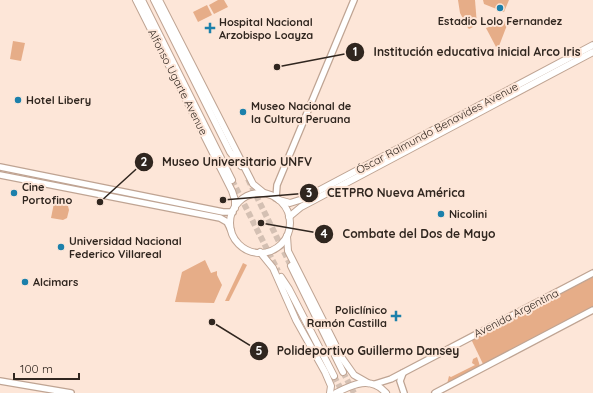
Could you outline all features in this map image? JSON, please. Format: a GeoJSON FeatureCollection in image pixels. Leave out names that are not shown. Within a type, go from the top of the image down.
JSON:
{"type":"FeatureCollection","features":[{"type":"Feature","properties":{"kind":"main road","name":"Alfonso Ugarte Avenue"},"geometry":{"type":"LineString","coordinates":[[136,0],[232,191],[235,200],[234,210]]}},
{"type":"Feature","properties":{"kind":"main road","name":"Alfonso Ugarte Avenue"},"geometry":{"type":"LineString","coordinates":[[142,0],[232,180]]}},
{"type":"Feature","properties":{"kind":"main road","name":"Alfonso Ugarte Avenue"},"geometry":{"type":"LineString","coordinates":[[154,0],[230,152],[245,174]]}},
{"type":"Feature","properties":{"kind":"main road","name":"Alfonso Ugarte Avenue"},"geometry":{"type":"LineString","coordinates":[[159,0],[253,184],[264,194]]}},
{"type":"Feature","properties":{"kind":"main road"},"geometry":{"type":"LineString","coordinates":[[278,199],[277,185],[354,0]]}},
{"type":"Feature","properties":{"kind":"main road","name":"Óscar Raimundo Benavides Avenue"},"geometry":{"type":"LineString","coordinates":[[278,199],[290,203],[303,199],[593,45]]}},
{"type":"Feature","properties":{"kind":"main road","name":"Óscar Raimundo Benavides Avenue"},"geometry":{"type":"LineString","coordinates":[[289,218],[301,207],[593,52]]}},
{"type":"Feature","properties":{"kind":"main road"},"geometry":{"type":"LineString","coordinates":[[0,167],[221,212],[234,210]]}},
{"type":"Feature","properties":{"kind":"main road"},"geometry":{"type":"LineString","coordinates":[[0,175],[220,218],[227,221],[237,242],[242,247],[249,250],[260,252],[276,248],[287,236]]}},
{"type":"Feature","properties":{"kind":"main road"},"geometry":{"type":"LineString","coordinates":[[231,230],[234,210],[247,196],[264,194],[278,199],[284,205],[290,225],[287,236],[287,249],[292,264],[336,353],[343,372]]}},
{"type":"Feature","properties":{"kind":"main road"},"geometry":{"type":"LineString","coordinates":[[260,252],[276,270],[313,343],[334,376]]}},
{"type":"Feature","properties":{"kind":"main road"},"geometry":{"type":"LineString","coordinates":[[292,264],[346,364],[354,375],[371,383],[386,393]]}},
{"type":"Feature","properties":{"kind":"main road"},"geometry":{"type":"LineString","coordinates":[[276,270],[296,320],[329,380],[331,386],[330,393]]}},
{"type":"Feature","properties":{"kind":"main road","name":"Avenida Argentina"},"geometry":{"type":"LineString","coordinates":[[371,383],[392,379],[593,273]]}},
{"type":"Feature","properties":{"kind":"main road"},"geometry":{"type":"LineString","coordinates":[[435,393],[593,310]]}},
{"type":"Feature","properties":{"kind":"main road"},"geometry":{"type":"LineString","coordinates":[[403,372],[400,381],[404,393]]}},
{"type":"Feature","properties":{"kind":"main road"},"geometry":{"type":"LineString","coordinates":[[0,381],[71,393]]}},
{"type":"Feature","properties":{"kind":"main road"},"geometry":{"type":"LineString","coordinates":[[336,393],[358,383],[371,383]]}},
{"type":"Feature","properties":{"kind":"shaded area"},"geometry":{"type":"Polygon","coordinates":[[[218,0],[224,0],[228,7],[214,14],[209,5],[218,0]]]}},
{"type":"Feature","properties":{"kind":"shaded area"},"geometry":{"type":"Polygon","coordinates":[[[458,0],[475,0],[477,25],[469,29],[468,28],[460,13],[458,0]]]}},
{"type":"Feature","properties":{"kind":"shaded area","name":"Estadio Lolo Fernandez"},"geometry":{"type":"Polygon","coordinates":[[[483,0],[509,0],[504,12],[484,4],[483,0]]]}},
{"type":"Feature","properties":{"kind":"shaded area"},"geometry":{"type":"Polygon","coordinates":[[[207,5],[212,15],[198,22],[193,12],[207,5]]]}},
{"type":"Feature","properties":{"kind":"shaded area"},"geometry":{"type":"Polygon","coordinates":[[[509,20],[499,46],[496,47],[486,28],[509,20]]]}},
{"type":"Feature","properties":{"kind":"shaded area"},"geometry":{"type":"Polygon","coordinates":[[[13,41],[25,43],[21,61],[10,59],[13,41]]]}},
{"type":"Feature","properties":{"kind":"shaded area"},"geometry":{"type":"Polygon","coordinates":[[[54,203],[68,206],[69,210],[67,218],[63,220],[51,218],[54,203]]]}},
{"type":"Feature","properties":{"kind":"shaded area"},"geometry":{"type":"Polygon","coordinates":[[[205,260],[211,273],[217,271],[217,275],[222,285],[214,303],[175,302],[182,272],[205,260]]]}},
{"type":"Feature","properties":{"kind":"shaded area"},"geometry":{"type":"Polygon","coordinates":[[[243,263],[247,265],[229,301],[225,301],[243,263]]]}},
{"type":"Feature","properties":{"kind":"shaded area"},"geometry":{"type":"Polygon","coordinates":[[[593,277],[593,307],[483,364],[471,339],[593,277]]]}},
{"type":"Feature","properties":{"kind":"shaded area"},"geometry":{"type":"Polygon","coordinates":[[[477,357],[480,366],[447,384],[449,376],[451,377],[475,365],[472,363],[473,359],[477,357]]]}},
{"type":"Feature","properties":{"kind":"tunnel"},"geometry":{"type":"LineString","coordinates":[[248,179],[291,266]]}},
{"type":"Feature","properties":{"kind":"tunnel"},"geometry":{"type":"LineString","coordinates":[[232,180],[278,271]]}},
{"type":"Feature","properties":{"kind":"tunnel"},"geometry":{"type":"LineString","coordinates":[[343,372],[354,393]]}},
{"type":"Feature","properties":{"kind":"tunnel"},"geometry":{"type":"LineString","coordinates":[[334,376],[343,393]]}},
{"type":"Feature","properties":{"kind":"place","name":"Estadio Lolo Fernandez"},"geometry":{"type":"Point","coordinates":[500,8]}},
{"type":"Feature","properties":{"kind":"place","name":"Hospital Nacional Arzobispo Loayza"},"geometry":{"type":"Point","coordinates":[210,28]}},
{"type":"Feature","properties":{"kind":"place","name":"Institución educativa inicial Arco Iris"},"geometry":{"type":"Point","coordinates":[277,67]}},
{"type":"Feature","properties":{"kind":"place","name":"Hotel Libery"},"geometry":{"type":"Point","coordinates":[18,100]}},
{"type":"Feature","properties":{"kind":"place","name":"Museo Nacional de la Cultura Peruana"},"geometry":{"type":"Point","coordinates":[243,112]}},
{"type":"Feature","properties":{"kind":"place","name":"Cine Portofino"},"geometry":{"type":"Point","coordinates":[14,193]}},
{"type":"Feature","properties":{"kind":"place","name":"CETPRO Nueva América"},"geometry":{"type":"Point","coordinates":[223,200]}},
{"type":"Feature","properties":{"kind":"place","name":"Museo Universitario UNFV"},"geometry":{"type":"Point","coordinates":[100,202]}},
{"type":"Feature","properties":{"kind":"place","name":"Nicolini"},"geometry":{"type":"Point","coordinates":[441,214]}},
{"type":"Feature","properties":{"kind":"place","name":"Combate del Dos de Mayo"},"geometry":{"type":"Point","coordinates":[261,223]}},
{"type":"Feature","properties":{"kind":"place","name":"Universidad Nacional Federico Villareal"},"geometry":{"type":"Point","coordinates":[61,247]}},
{"type":"Feature","properties":{"kind":"place","name":"Alcimars"},"geometry":{"type":"Point","coordinates":[25,282]}},
{"type":"Feature","properties":{"kind":"place","name":"Policlínico Ramón Castilla"},"geometry":{"type":"Point","coordinates":[396,316]}},
{"type":"Feature","properties":{"kind":"place","name":"Polideportivo Guillermo Dansey"},"geometry":{"type":"Point","coordinates":[212,322]}}]}
